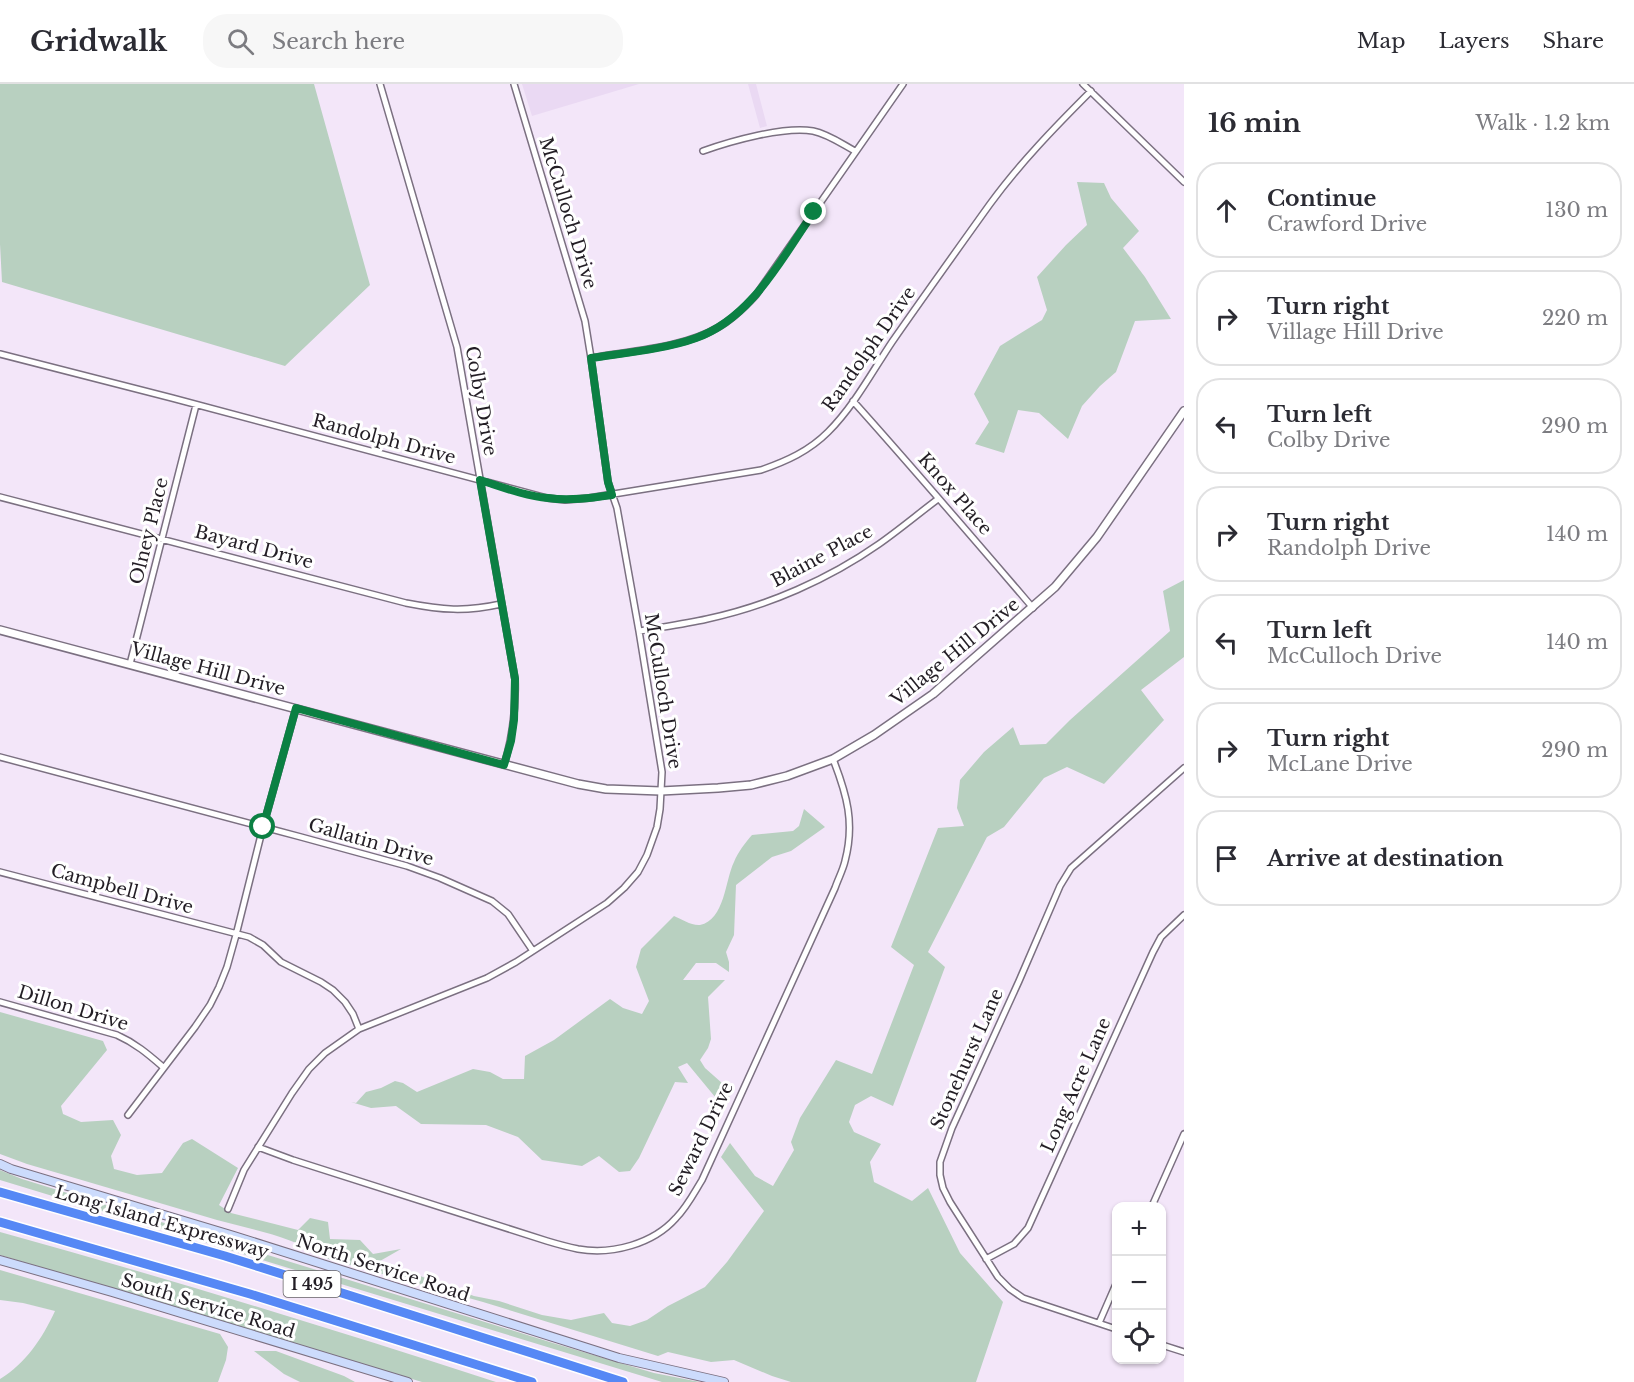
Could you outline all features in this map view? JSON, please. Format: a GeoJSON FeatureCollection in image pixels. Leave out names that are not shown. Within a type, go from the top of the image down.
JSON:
{"type":"FeatureCollection","features":[{"type":"Feature","properties":{"kind":"highway","name":"Long Island Expressway"},"geometry":{"type":"LineString","coordinates":[[0,1192],[225,1256],[623,1382]]}},
{"type":"Feature","properties":{"kind":"highway","name":"I 495"},"geometry":{"type":"LineString","coordinates":[[0,1222],[250,1294],[532,1382]]}},
{"type":"Feature","properties":{"kind":"main road","name":"North Service Road"},"geometry":{"type":"LineString","coordinates":[[0,1164],[619,1358],[724,1382]]}},
{"type":"Feature","properties":{"kind":"main road","name":"South Service Road"},"geometry":{"type":"LineString","coordinates":[[0,1260],[408,1382]]}},
{"type":"Feature","properties":{"kind":"street","name":"Colby Drive"},"geometry":{"type":"LineString","coordinates":[[380,84],[458,347],[515,679],[514,720],[504,765]]}},
{"type":"Feature","properties":{"kind":"street","name":"McCulloch Drive"},"geometry":{"type":"LineString","coordinates":[[228,1209],[244,1170],[258,1147],[309,1069],[325,1053],[359,1029],[487,978],[607,903],[638,872],[657,827],[662,772],[617,508],[607,472],[585,321],[514,84]]}},
{"type":"Feature","properties":{"kind":"street"},"geometry":{"type":"LineString","coordinates":[[591,358],[675,344],[696,338],[717,329],[736,315],[756,296],[903,84]]}},
{"type":"Feature","properties":{"kind":"street"},"geometry":{"type":"LineString","coordinates":[[1083,84],[1184,182]]}},
{"type":"Feature","properties":{"kind":"street","name":"Randolph Drive"},"geometry":{"type":"LineString","coordinates":[[0,354],[547,498],[565,500],[589,498],[762,470],[786,461],[807,449],[842,417],[907,321],[1015,171],[1091,92]]}},
{"type":"Feature","properties":{"kind":"street"},"geometry":{"type":"LineString","coordinates":[[703,150],[724,143],[798,129],[824,135],[855,152]]}},
{"type":"Feature","properties":{"kind":"street","name":"Knox Place"},"geometry":{"type":"LineString","coordinates":[[853,401],[1033,608]]}},
{"type":"Feature","properties":{"kind":"street","name":"Olney Place"},"geometry":{"type":"LineString","coordinates":[[130,664],[196,405]]}},
{"type":"Feature","properties":{"kind":"street","name":"Village Hill Drive"},"geometry":{"type":"LineString","coordinates":[[0,630],[578,784],[606,789],[661,791],[751,785],[788,776],[833,759],[874,735],[933,694],[1033,608],[1055,587],[1091,545],[1184,411]]}},
{"type":"Feature","properties":{"kind":"street","name":"Bayard Drive"},"geometry":{"type":"LineString","coordinates":[[0,497],[434,609],[479,609],[501,604]]}},
{"type":"Feature","properties":{"kind":"street","name":"Blaine Place"},"geometry":{"type":"LineString","coordinates":[[639,631],[709,619],[773,600],[851,561],[879,544],[938,500]]}},
{"type":"Feature","properties":{"kind":"street"},"geometry":{"type":"LineString","coordinates":[[128,1115],[210,1005],[227,967],[296,708]]}},
{"type":"Feature","properties":{"kind":"street","name":"Gallatin Drive"},"geometry":{"type":"LineString","coordinates":[[0,757],[407,866],[440,878],[492,901],[508,914],[533,951]]}},
{"type":"Feature","properties":{"kind":"street","name":"Seward Drive"},"geometry":{"type":"LineString","coordinates":[[258,1147],[536,1238],[579,1249],[606,1250],[634,1245],[656,1235],[675,1220],[690,1202],[702,1180],[835,888],[845,861],[850,812],[845,788],[833,759]]}},
{"type":"Feature","properties":{"kind":"street","name":"Stonehurst Lane"},"geometry":{"type":"LineString","coordinates":[[1112,1328],[1023,1298],[1010,1289],[998,1277],[950,1202],[943,1188],[940,1162],[944,1147],[1060,886],[1071,868],[1184,768]]}},
{"type":"Feature","properties":{"kind":"street","name":"Campbell Drive"},"geometry":{"type":"LineString","coordinates":[[0,872],[249,937],[263,945],[281,962],[315,978],[333,990],[349,1008],[359,1029]]}},
{"type":"Feature","properties":{"kind":"street","name":"Long Acre Lane"},"geometry":{"type":"LineString","coordinates":[[986,1259],[1014,1244],[1028,1228],[1153,952],[1161,937],[1184,915]]}},
{"type":"Feature","properties":{"kind":"street","name":"Dillon Drive"},"geometry":{"type":"LineString","coordinates":[[0,1002],[117,1035],[131,1041],[163,1067]]}},
{"type":"Feature","properties":{"kind":"street"},"geometry":{"type":"LineString","coordinates":[[1154,1202],[1184,1134]]}},
{"type":"Feature","properties":{"kind":"street"},"geometry":{"type":"LineString","coordinates":[[1099,1323],[1112,1293]]}},
{"type":"Feature","properties":{"kind":"street"},"geometry":{"type":"LineString","coordinates":[[1166,1347],[1184,1352]]}},
{"type":"Feature","properties":{"kind":"shaded area"},"geometry":{"type":"Polygon","coordinates":[[[522,84],[639,84],[532,116],[522,84]]]}},
{"type":"Feature","properties":{"kind":"shaded area"},"geometry":{"type":"Polygon","coordinates":[[[748,84],[756,84],[767,126],[760,128],[748,84]]]}},
{"type":"Feature","properties":{"kind":"green space"},"geometry":{"type":"Polygon","coordinates":[[[0,84],[314,84],[370,285],[285,366],[2,282],[0,84]]]}},
{"type":"Feature","properties":{"kind":"green space"},"geometry":{"type":"Polygon","coordinates":[[[1077,182],[1104,183],[1111,198],[1139,231],[1123,248],[1145,277],[1171,319],[1135,321],[1116,372],[1082,406],[1068,439],[1039,413],[1018,410],[1004,453],[975,444],[989,422],[974,394],[1000,346],[1042,320],[1047,310],[1037,277],[1087,225],[1077,182]]]}},
{"type":"Feature","properties":{"kind":"green space"},"geometry":{"type":"Polygon","coordinates":[[[1184,580],[1184,657],[1141,690],[1164,720],[1104,784],[1067,767],[1044,778],[1004,827],[987,837],[928,952],[945,967],[893,1106],[871,1096],[855,1105],[849,1122],[854,1132],[881,1144],[870,1162],[874,1182],[912,1201],[928,1188],[960,1253],[1003,1302],[976,1382],[791,1382],[734,1360],[711,1362],[668,1352],[658,1356],[483,1302],[325,1258],[299,1244],[272,1234],[217,1220],[0,1154],[0,1012],[103,1041],[107,1050],[61,1106],[63,1114],[81,1122],[113,1120],[121,1135],[111,1156],[114,1169],[137,1175],[162,1173],[183,1143],[192,1139],[238,1168],[219,1205],[231,1213],[298,1230],[310,1218],[328,1222],[330,1239],[360,1240],[373,1254],[401,1249],[380,1261],[474,1296],[499,1301],[542,1315],[571,1320],[604,1313],[612,1323],[630,1326],[647,1320],[705,1287],[727,1262],[764,1211],[721,1157],[730,1143],[755,1176],[773,1186],[794,1150],[791,1142],[800,1118],[836,1060],[872,1074],[914,965],[891,947],[938,828],[964,826],[957,808],[960,780],[984,752],[1013,727],[1020,745],[1046,744],[1170,631],[1163,591],[1184,580]]]}},
{"type":"Feature","properties":{"kind":"green space"},"geometry":{"type":"Polygon","coordinates":[[[804,809],[825,827],[791,851],[772,857],[736,885],[734,935],[726,952],[729,972],[716,963],[696,963],[683,980],[725,980],[708,997],[711,1039],[700,1060],[705,1068],[731,1091],[725,1109],[687,1063],[678,1067],[688,1083],[675,1082],[639,1158],[630,1171],[619,1172],[599,1156],[582,1166],[542,1160],[518,1137],[486,1125],[421,1124],[396,1106],[371,1108],[351,1102],[356,1103],[366,1092],[395,1081],[417,1092],[473,1069],[490,1072],[503,1079],[524,1079],[525,1056],[554,1040],[610,999],[623,1008],[642,1014],[649,1001],[636,967],[641,949],[674,916],[700,925],[715,916],[734,862],[749,838],[752,835],[793,831],[799,826],[804,809]]]}},
{"type":"Feature","properties":{"kind":"green space"},"geometry":{"type":"Polygon","coordinates":[[[0,1170],[22,1179],[553,1343],[654,1373],[700,1382],[662,1382],[0,1180],[0,1170]]]}},
{"type":"Feature","properties":{"kind":"green space"},"geometry":{"type":"Polygon","coordinates":[[[0,1232],[249,1304],[496,1382],[422,1382],[0,1255],[0,1232]]]}},
{"type":"Feature","properties":{"kind":"green space"},"geometry":{"type":"Polygon","coordinates":[[[0,1270],[220,1334],[228,1347],[218,1382],[0,1382],[0,1379],[18,1366],[32,1350],[55,1311],[0,1300],[0,1270]]]}},
{"type":"Feature","properties":{"kind":"green space"},"geometry":{"type":"Polygon","coordinates":[[[254,1351],[276,1351],[355,1382],[300,1382],[284,1374],[254,1351]]]}},
{"type":"Feature","properties":{"kind":"route"},"geometry":{"type":"LineString","coordinates":[[263,827],[296,708],[504,765],[514,720],[515,679],[480,480],[547,498],[565,500],[612,495],[608,482],[591,358],[675,344],[717,329],[756,296],[814,212]]}}]}
